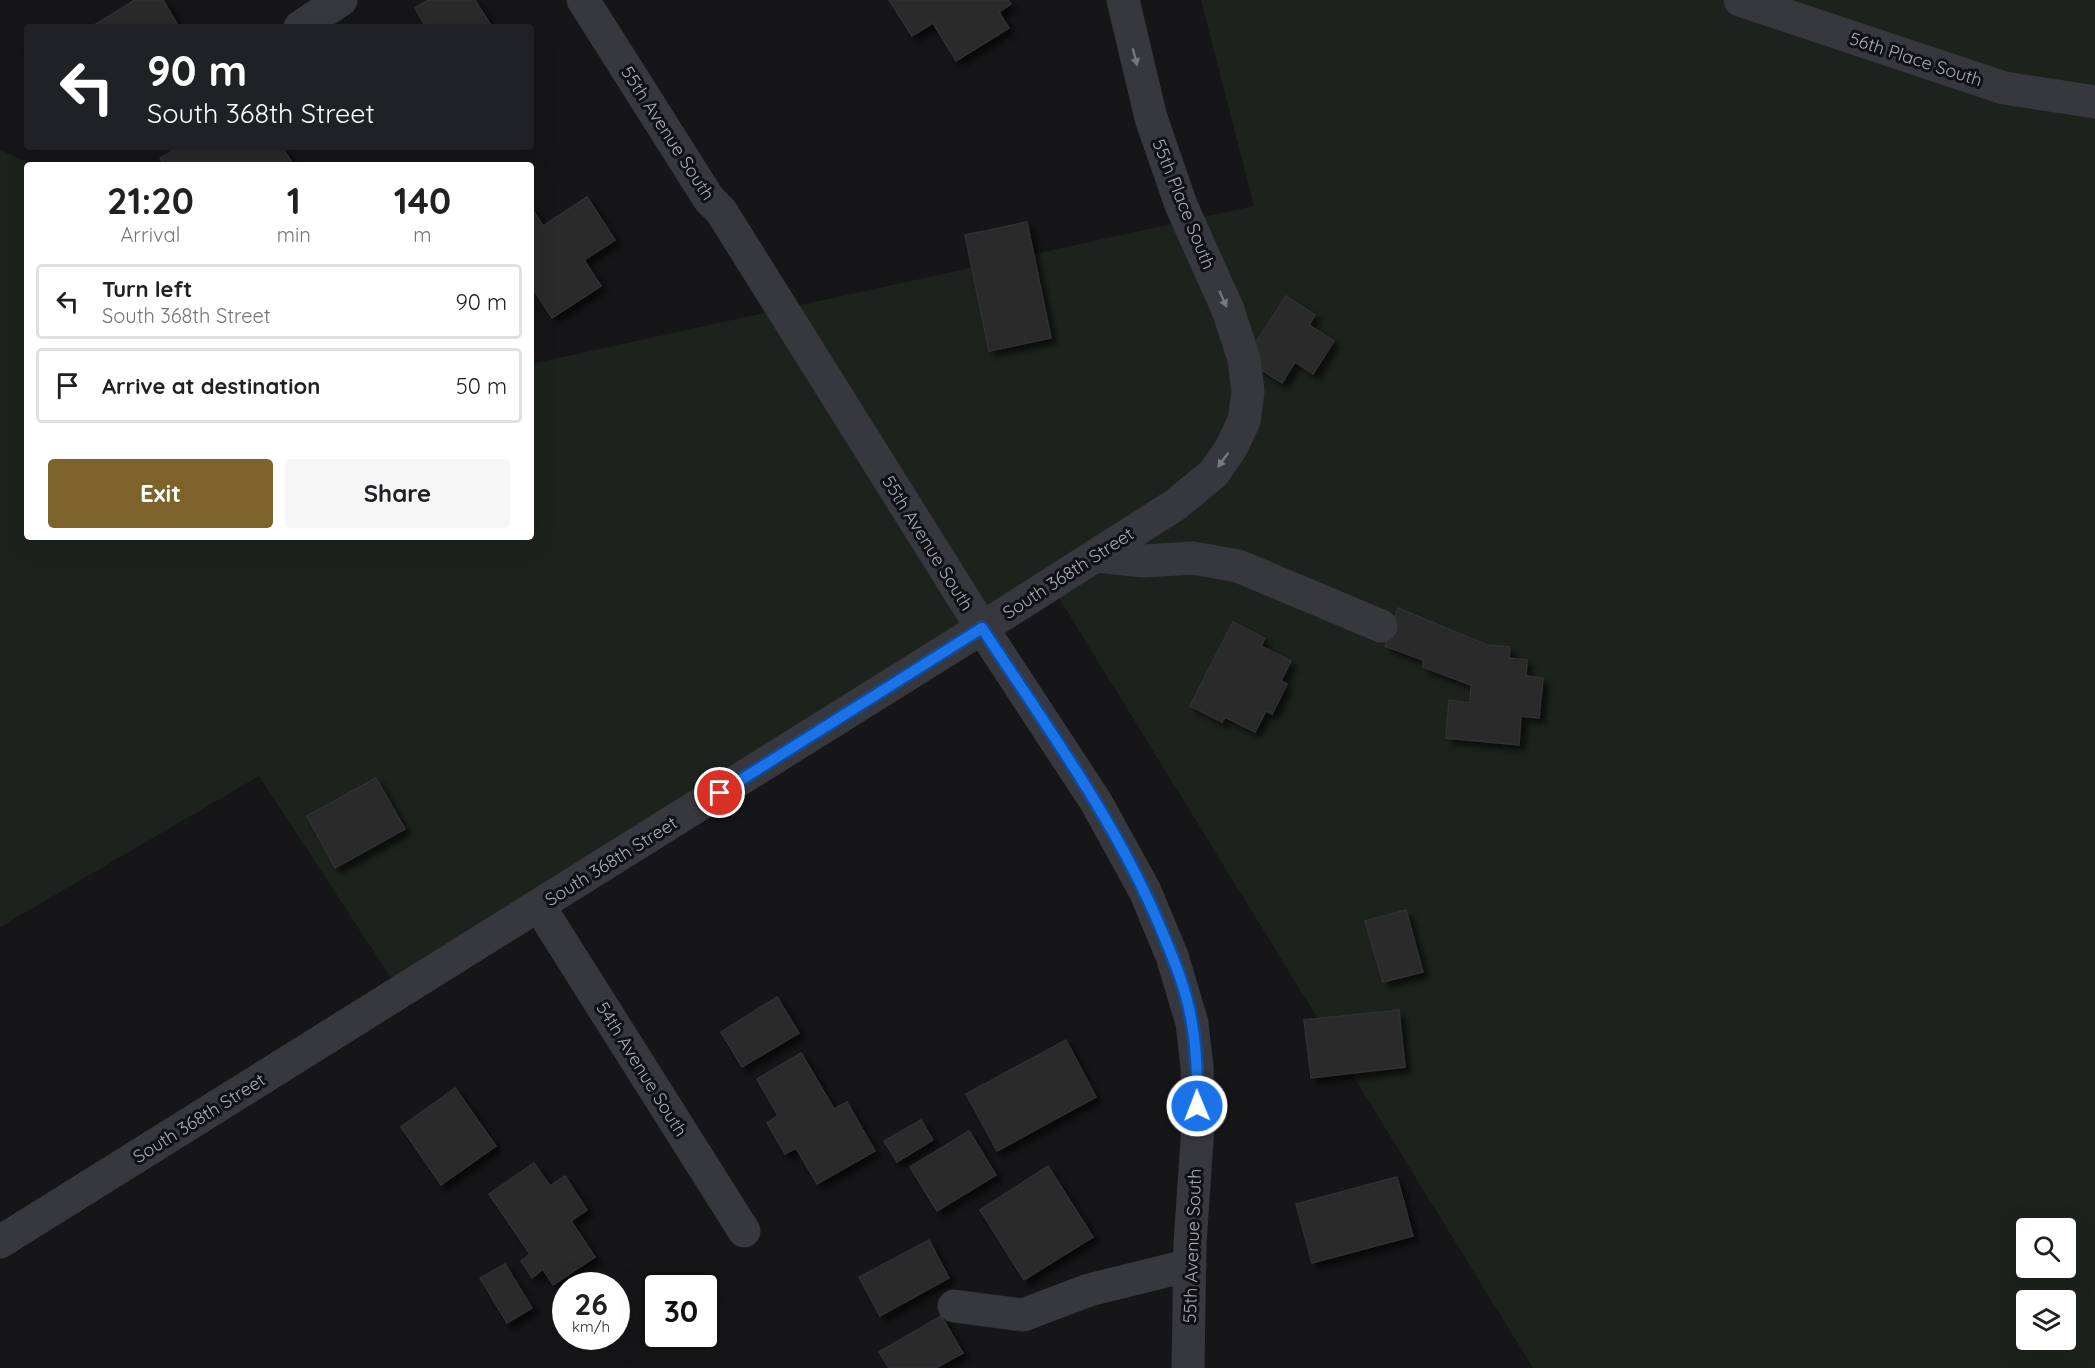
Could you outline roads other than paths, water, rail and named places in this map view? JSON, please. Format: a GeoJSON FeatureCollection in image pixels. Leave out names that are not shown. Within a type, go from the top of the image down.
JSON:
{"type":"FeatureCollection","features":[{"type":"Feature","properties":{"kind":"street"},"geometry":{"type":"LineString","coordinates":[[305,24],[341,0]]}},
{"type":"Feature","properties":{"kind":"street","name":"55th Avenue South"},"geometry":{"type":"LineString","coordinates":[[583,0],[709,199],[721,211],[982,628],[1112,830],[1145,891],[1179,976],[1192,1023],[1197,1067],[1198,1126],[1190,1265],[1188,1368]]}},
{"type":"Feature","properties":{"kind":"street","name":"55th Place South"},"geometry":{"type":"LineString","coordinates":[[1123,0],[1150,118],[1181,205],[1240,343],[1247,376],[1246,407]]}},
{"type":"Feature","properties":{"kind":"street","name":"56th Place South"},"geometry":{"type":"LineString","coordinates":[[1740,0],[2004,88],[2095,102]]}},
{"type":"Feature","properties":{"kind":"street","name":"South 368th Street"},"geometry":{"type":"LineString","coordinates":[[0,1242],[1175,506],[1203,484],[1232,448],[1244,421],[1246,407]]}},
{"type":"Feature","properties":{"kind":"street"},"geometry":{"type":"LineString","coordinates":[[1095,556],[1144,561],[1193,558],[1238,566],[1381,626]]}},
{"type":"Feature","properties":{"kind":"street","name":"54th Avenue South"},"geometry":{"type":"LineString","coordinates":[[539,906],[744,1231]]}},
{"type":"Feature","properties":{"kind":"street"},"geometry":{"type":"LineString","coordinates":[[954,1306],[1023,1315],[1089,1290],[1190,1265]]}}]}
